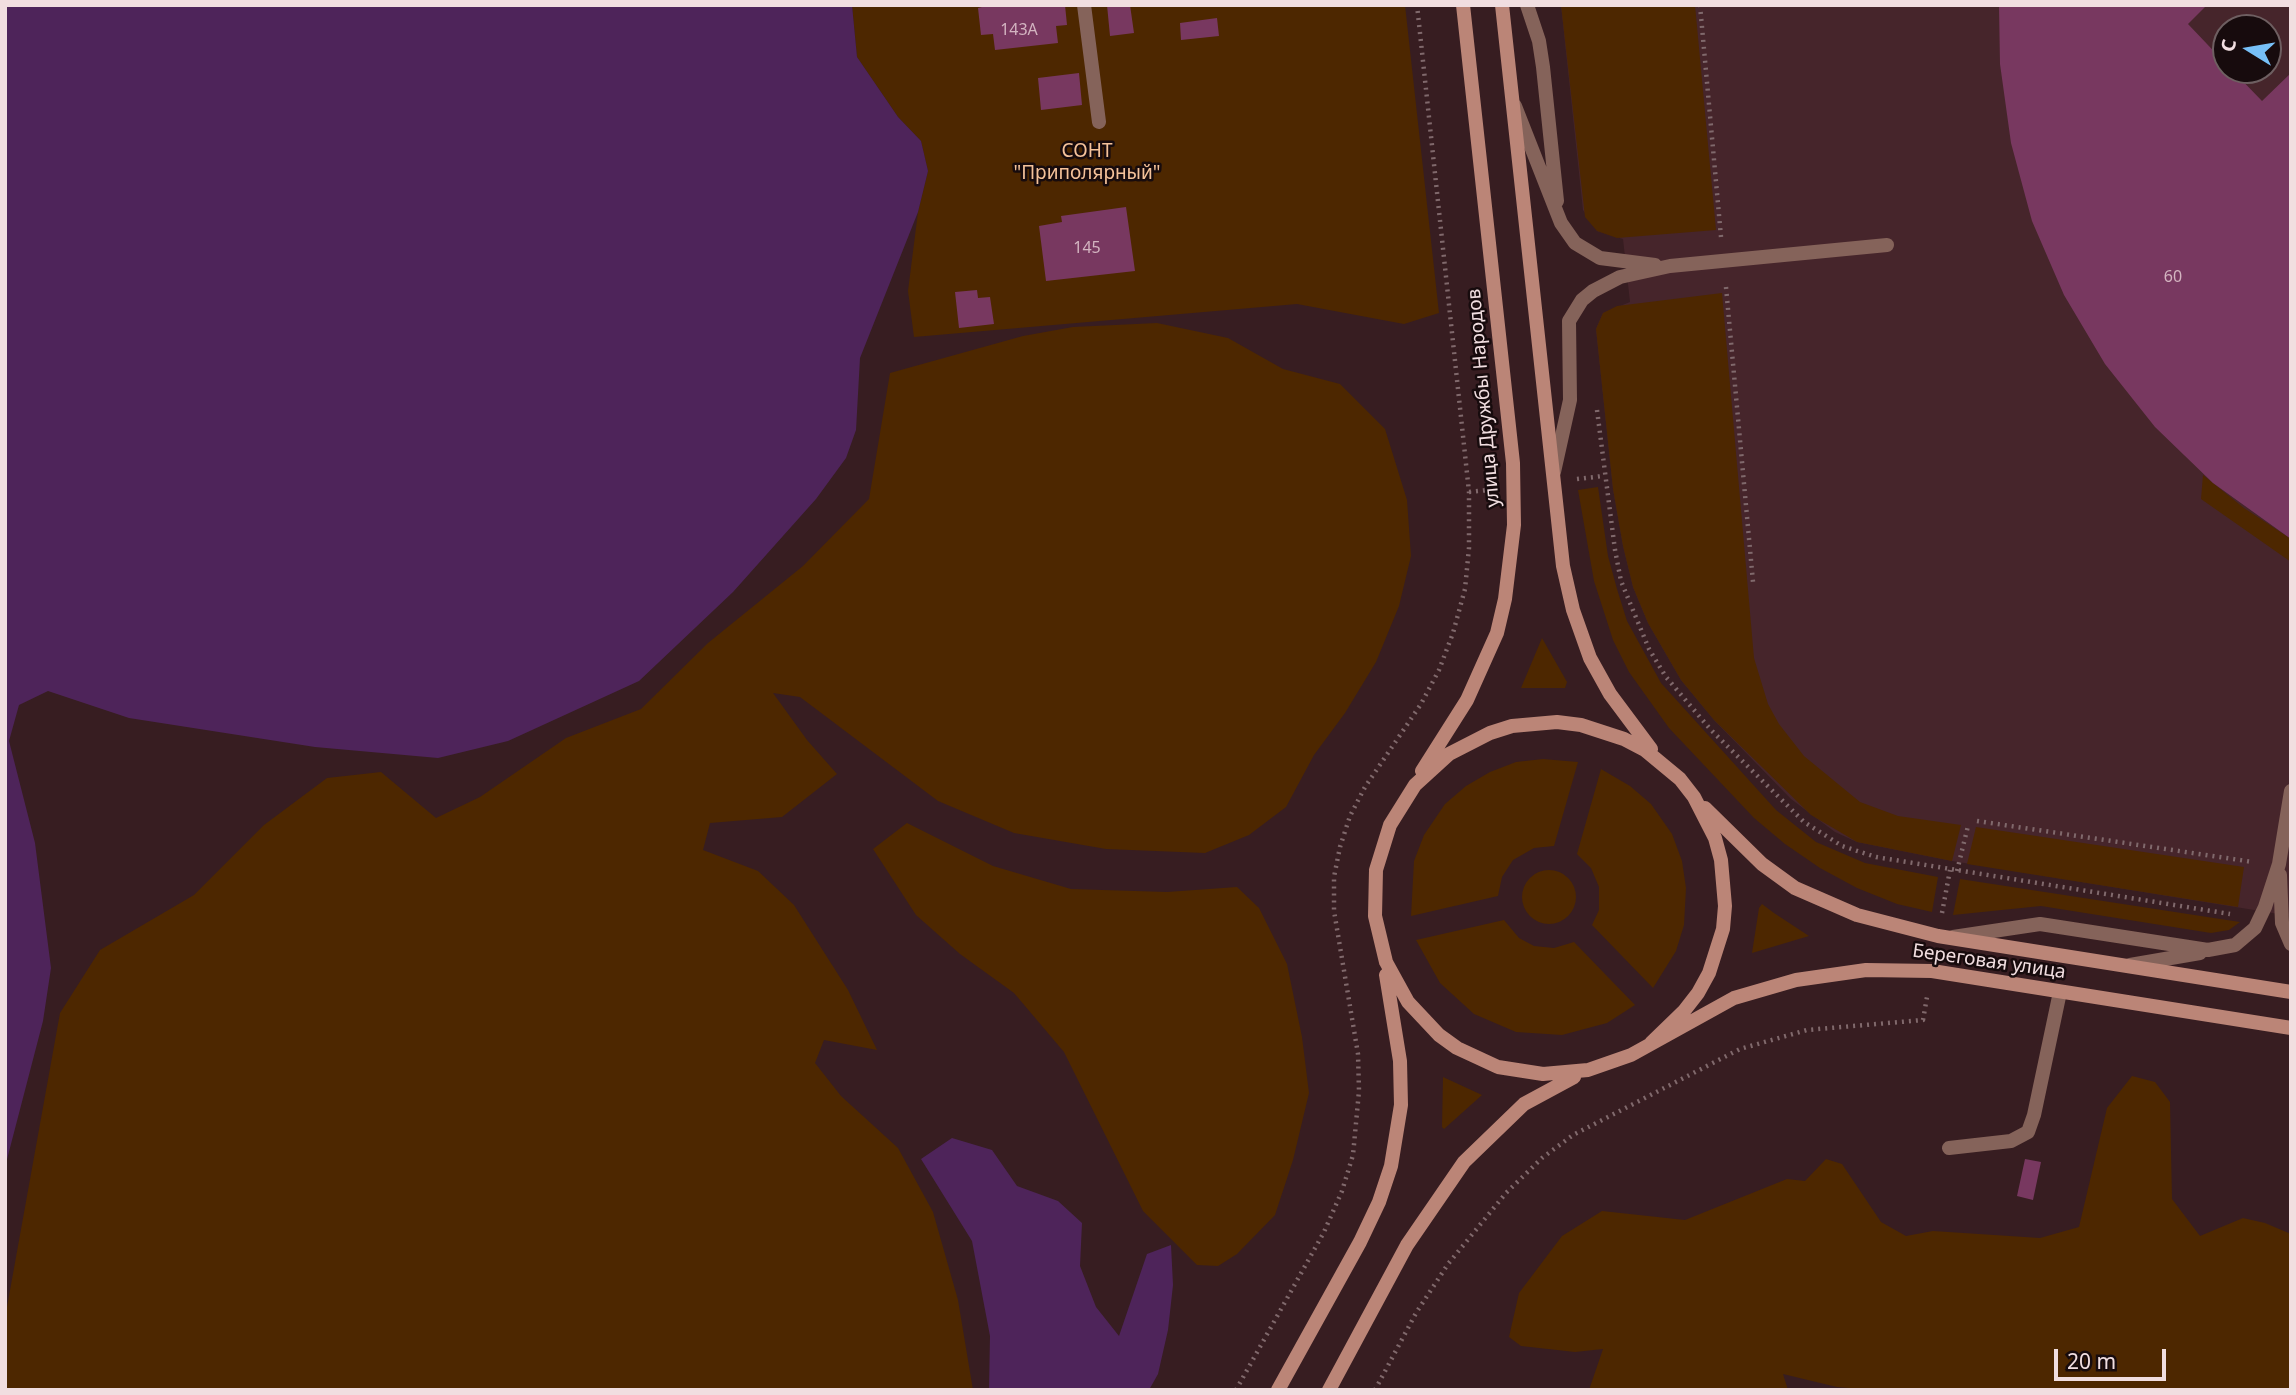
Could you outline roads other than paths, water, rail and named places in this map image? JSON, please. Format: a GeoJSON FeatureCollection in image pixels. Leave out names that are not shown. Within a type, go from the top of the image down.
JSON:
{"type":"FeatureCollection","features":[{"type":"Feature","properties":{"kind":"main road","name":"улица Дружбы Народов"},"geometry":{"type":"LineString","coordinates":[[1401,804],[1467,700],[1484,666],[1505,599],[1514,525],[1513,463],[1463,5]]}},
{"type":"Feature","properties":{"kind":"main road"},"geometry":{"type":"LineString","coordinates":[[1329,1390],[1407,1245],[1464,1162],[1524,1104],[1548,1088],[1631,1055],[1651,1042],[1684,1011],[1698,993],[1709,973],[1723,929],[1725,906],[1721,860],[1710,828],[1694,797],[1634,729],[1590,658],[1573,610],[1563,566],[1552,482],[1502,5]]}},
{"type":"Feature","properties":{"kind":"main road"},"geometry":{"type":"LineString","coordinates":[[1278,1390],[1360,1242],[1379,1202],[1391,1166],[1401,1105],[1400,1061],[1374,893],[1381,847],[1401,804],[1431,768],[1449,754],[1479,737],[1512,726],[1557,722],[1592,727],[1624,739],[1663,763]]}},
{"type":"Feature","properties":{"kind":"main road","name":"Береговая улица"},"geometry":{"type":"LineString","coordinates":[[1694,797],[1762,863],[1795,888],[1857,915],[1949,938],[2291,992]]}},
{"type":"Feature","properties":{"kind":"main road"},"geometry":{"type":"LineString","coordinates":[[1379,939],[1396,983],[1408,1002],[1438,1035],[1457,1048],[1488,1063],[1521,1072],[1543,1074],[1588,1070]]}},
{"type":"Feature","properties":{"kind":"main road","name":"Береговая улица"},"geometry":{"type":"LineString","coordinates":[[1651,1042],[1734,998],[1824,975],[1866,970],[1925,971],[2291,1028]]}},
{"type":"Feature","properties":{"kind":"lane"},"geometry":{"type":"LineString","coordinates":[[1084,5],[1099,122]]}},
{"type":"Feature","properties":{"kind":"lane"},"geometry":{"type":"LineString","coordinates":[[1527,5],[1539,41],[1561,223]]}},
{"type":"Feature","properties":{"kind":"lane"},"geometry":{"type":"LineString","coordinates":[[1513,100],[1561,223],[1574,243],[1600,258],[1670,266]]}},
{"type":"Feature","properties":{"kind":"lane"},"geometry":{"type":"LineString","coordinates":[[1552,482],[1570,400],[1567,334],[1574,309],[1604,284],[1620,277],[1670,266],[1887,245]]}},
{"type":"Feature","properties":{"kind":"lane"},"geometry":{"type":"LineString","coordinates":[[2125,966],[2222,949],[2235,945],[2255,928],[2279,864],[2291,792]]}},
{"type":"Feature","properties":{"kind":"lane"},"geometry":{"type":"LineString","coordinates":[[2279,864],[2283,922],[2291,944]]}},
{"type":"Feature","properties":{"kind":"lane"},"geometry":{"type":"LineString","coordinates":[[1949,938],[2040,924],[2208,950],[2222,949]]}},
{"type":"Feature","properties":{"kind":"lane"},"geometry":{"type":"LineString","coordinates":[[1950,1148],[2011,1141],[2028,1132],[2060,992]]}},
{"type":"Feature","properties":{"kind":"park label","name":"СОНТ \"Приполярный\""},"geometry":{"type":"Point","coordinates":[1087,163]}}]}
